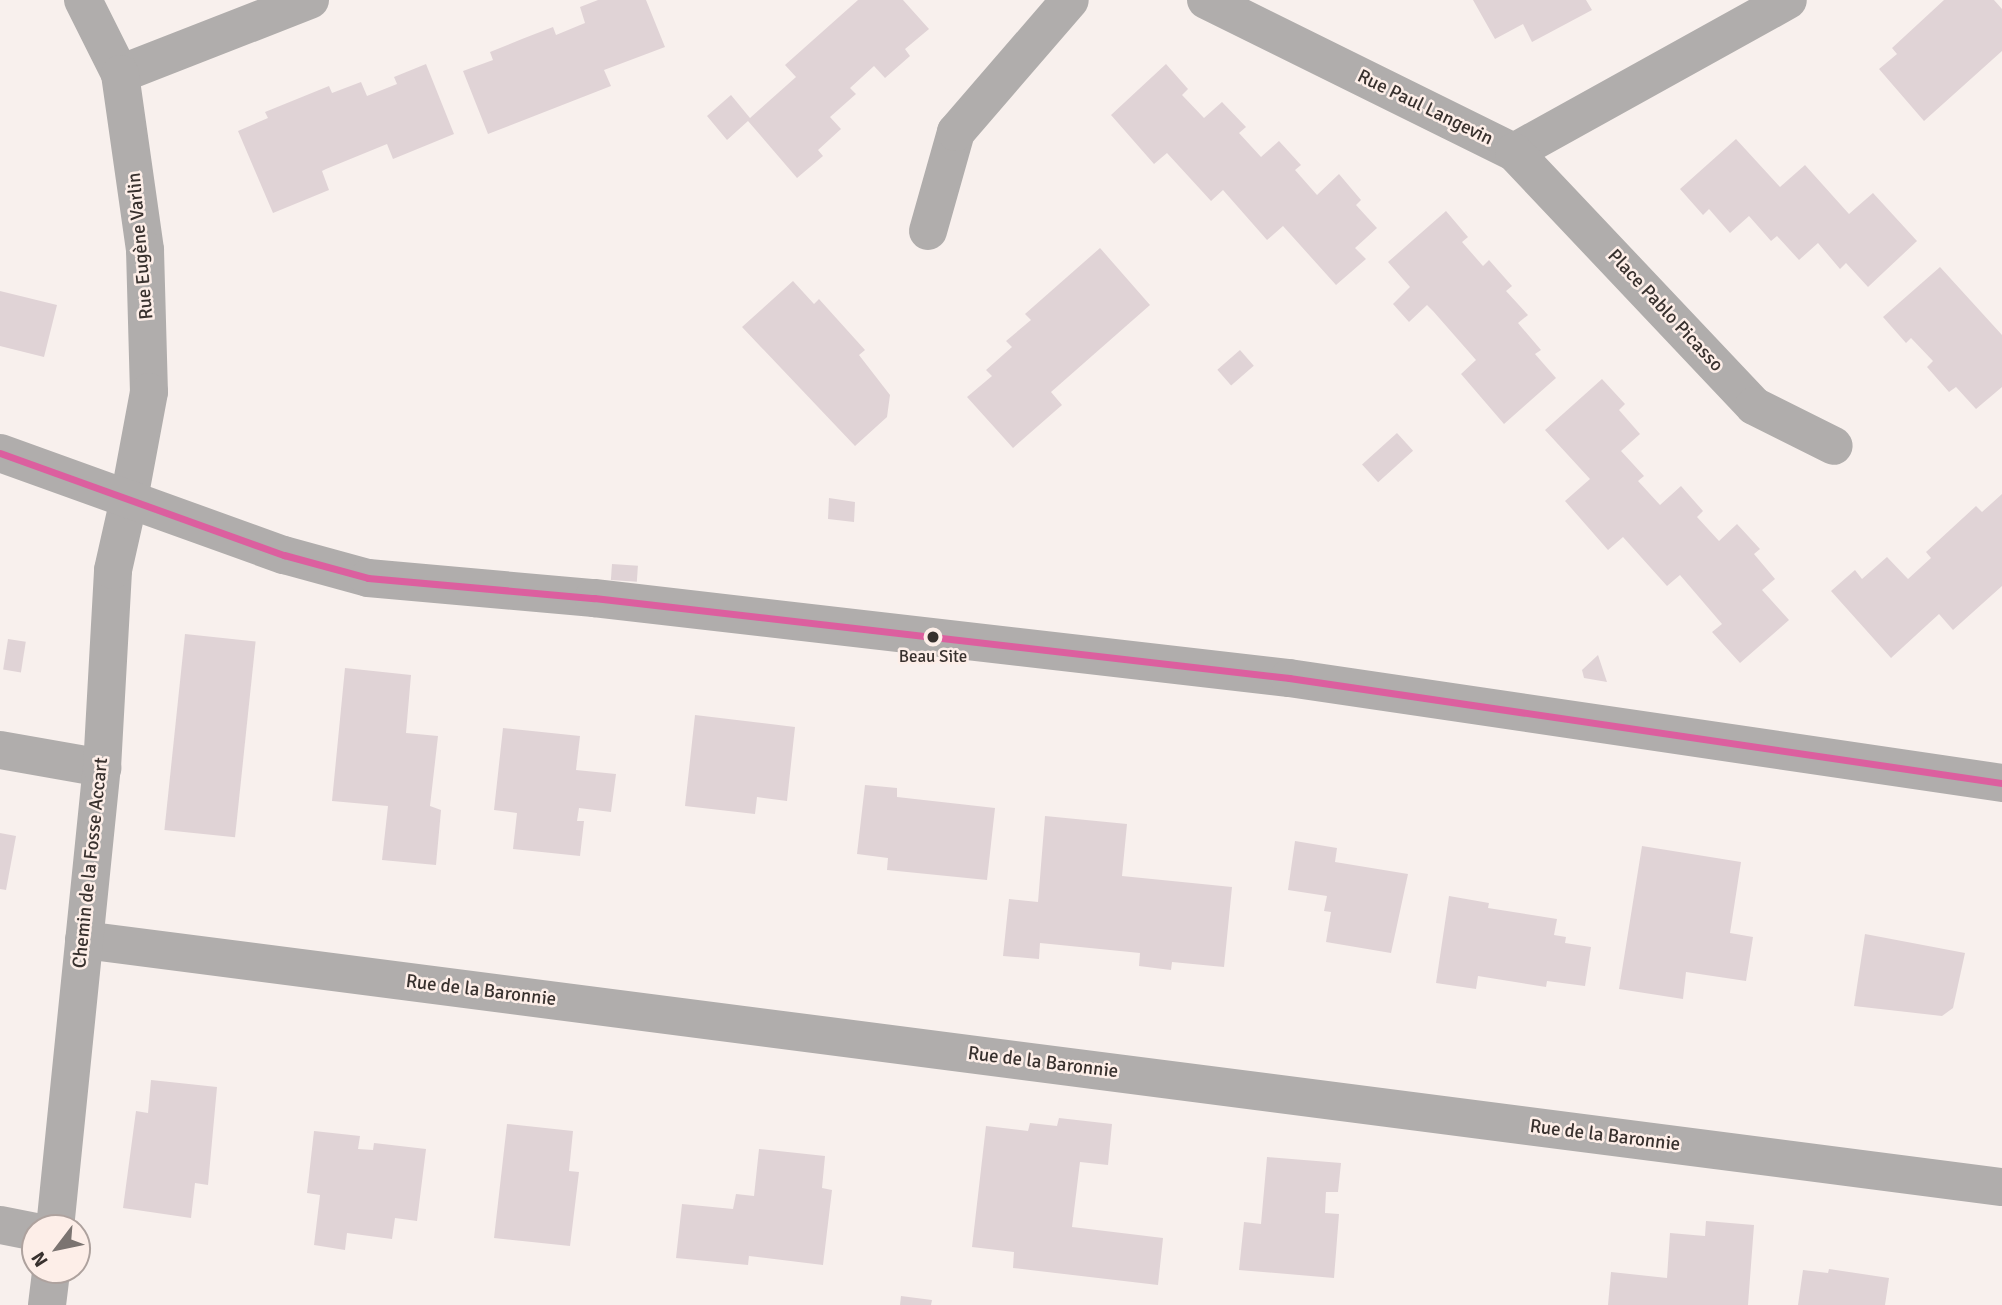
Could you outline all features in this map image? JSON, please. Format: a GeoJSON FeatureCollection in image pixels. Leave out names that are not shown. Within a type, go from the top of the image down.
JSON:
{"type":"FeatureCollection","features":[{"type":"Feature","properties":{"kind":"street","name":"Rue Eugène Varlin"},"geometry":{"type":"LineString","coordinates":[[83,0],[120,74],[145,250],[149,391],[129,499]]}},
{"type":"Feature","properties":{"kind":"street"},"geometry":{"type":"LineString","coordinates":[[120,74],[310,0]]}},
{"type":"Feature","properties":{"kind":"street"},"geometry":{"type":"LineString","coordinates":[[929,231],[956,132],[1070,0]]}},
{"type":"Feature","properties":{"kind":"street","name":"Rue Paul Langevin"},"geometry":{"type":"LineString","coordinates":[[1206,0],[1514,152],[1788,0]]}},
{"type":"Feature","properties":{"kind":"street","name":"Place Pablo Picasso"},"geometry":{"type":"LineString","coordinates":[[1514,152],[1754,406],[1834,446]]}},
{"type":"Feature","properties":{"kind":"street"},"geometry":{"type":"LineString","coordinates":[[0,453],[284,555],[368,578],[633,602],[1289,678],[2002,783]]}},
{"type":"Feature","properties":{"kind":"street","name":"Chemin de la Fosse Accart"},"geometry":{"type":"LineString","coordinates":[[56,1214],[102,768],[113,570],[129,499]]}},
{"type":"Feature","properties":{"kind":"street"},"geometry":{"type":"LineString","coordinates":[[0,750],[102,768]]}},
{"type":"Feature","properties":{"kind":"street","name":"Rue de la Baronnie"},"geometry":{"type":"LineString","coordinates":[[84,940],[2002,1187]]}},
{"type":"Feature","properties":{"kind":"street"},"geometry":{"type":"LineString","coordinates":[[0,1226],[21,1230]]}},
{"type":"Feature","properties":{"kind":"street"},"geometry":{"type":"LineString","coordinates":[[47,1305],[49,1284]]}},
{"type":"Feature","properties":{"kind":"building"},"geometry":{"type":"Polygon","coordinates":[[[598,0],[646,0],[665,47],[604,70],[611,86],[488,134],[463,71],[493,60],[490,52],[522,39],[553,27],[556,35],[585,23],[580,7],[598,0]]]}},
{"type":"Feature","properties":{"kind":"building"},"geometry":{"type":"Polygon","coordinates":[[[858,0],[903,0],[929,29],[905,49],[910,56],[885,78],[874,66],[850,88],[856,94],[830,117],[841,129],[818,150],[823,156],[797,178],[748,121],[727,140],[707,116],[731,95],[750,118],[796,77],[785,65],[858,0]]]}},
{"type":"Feature","properties":{"kind":"building"},"geometry":{"type":"Polygon","coordinates":[[[1473,0],[1586,0],[1592,10],[1532,42],[1523,24],[1495,39],[1473,0]]]}},
{"type":"Feature","properties":{"kind":"building"},"geometry":{"type":"Polygon","coordinates":[[[1944,0],[1994,0],[2002,9],[2002,51],[1924,121],[1879,69],[1897,54],[1892,48],[1944,0]]]}},
{"type":"Feature","properties":{"kind":"building"},"geometry":{"type":"Polygon","coordinates":[[[426,64],[454,134],[393,159],[387,144],[326,169],[322,171],[329,190],[273,213],[238,131],[268,118],[265,112],[329,86],[332,93],[361,82],[367,96],[397,84],[394,77],[426,64]]]}},
{"type":"Feature","properties":{"kind":"building"},"geometry":{"type":"Polygon","coordinates":[[[1166,64],[1188,89],[1182,95],[1204,118],[1222,102],[1246,127],[1239,133],[1261,157],[1279,141],[1301,165],[1295,170],[1317,195],[1339,174],[1361,200],[1356,205],[1377,228],[1355,248],[1366,259],[1336,285],[1283,226],[1267,240],[1223,190],[1211,201],[1167,153],[1154,164],[1111,115],[1166,64]]]}},
{"type":"Feature","properties":{"kind":"building"},"geometry":{"type":"Polygon","coordinates":[[[1736,139],[1780,187],[1805,165],[1849,214],[1873,193],[1917,241],[1868,287],[1846,263],[1840,269],[1818,243],[1799,260],[1777,236],[1771,241],[1749,216],[1730,233],[1709,209],[1703,215],[1680,189],[1736,139]]]}},
{"type":"Feature","properties":{"kind":"building"},"geometry":{"type":"Polygon","coordinates":[[[1446,211],[1468,237],[1462,242],[1483,266],[1489,260],[1512,286],[1506,291],[1528,315],[1518,323],[1541,350],[1535,354],[1556,378],[1504,424],[1461,374],[1476,360],[1433,311],[1427,305],[1409,322],[1393,304],[1410,287],[1388,262],[1446,211]]]}},
{"type":"Feature","properties":{"kind":"building"},"geometry":{"type":"Polygon","coordinates":[[[1100,248],[1150,305],[1051,392],[1062,405],[1013,448],[967,397],[992,376],[986,370],[1012,347],[1006,341],[1031,320],[1025,314],[1100,248]]]}},
{"type":"Feature","properties":{"kind":"building"},"geometry":{"type":"Polygon","coordinates":[[[1940,267],[2002,335],[2002,387],[1976,409],[1956,387],[1949,392],[1927,367],[1933,361],[1911,338],[1906,343],[1883,317],[1940,267]]]}},
{"type":"Feature","properties":{"kind":"building"},"geometry":{"type":"Polygon","coordinates":[[[793,281],[814,304],[819,299],[865,350],[859,355],[890,395],[887,417],[855,446],[742,327],[793,281]]]}},
{"type":"Feature","properties":{"kind":"building"},"geometry":{"type":"Polygon","coordinates":[[[0,291],[57,305],[44,357],[0,346],[0,291]]]}},
{"type":"Feature","properties":{"kind":"building"},"geometry":{"type":"Polygon","coordinates":[[[1240,350],[1254,366],[1231,386],[1217,370],[1240,350]]]}},
{"type":"Feature","properties":{"kind":"building"},"geometry":{"type":"Polygon","coordinates":[[[1602,379],[1625,404],[1619,410],[1640,434],[1621,451],[1644,476],[1638,481],[1660,505],[1681,486],[1703,511],[1697,517],[1719,541],[1737,524],[1760,549],[1754,554],[1775,579],[1762,590],[1789,620],[1740,663],[1712,632],[1722,624],[1680,575],[1667,586],[1623,537],[1608,550],[1565,501],[1590,479],[1545,430],[1602,379]]]}},
{"type":"Feature","properties":{"kind":"building"},"geometry":{"type":"Polygon","coordinates":[[[1397,433],[1413,451],[1378,482],[1362,464],[1397,433]]]}},
{"type":"Feature","properties":{"kind":"building"},"geometry":{"type":"Polygon","coordinates":[[[2002,494],[2002,586],[1953,630],[1939,614],[1891,658],[1831,591],[1855,570],[1862,579],[1887,557],[1908,579],[1931,558],[1926,552],[1976,506],[1982,512],[2002,494]]]}},
{"type":"Feature","properties":{"kind":"building"},"geometry":{"type":"Polygon","coordinates":[[[829,498],[855,502],[854,522],[828,519],[829,498]]]}},
{"type":"Feature","properties":{"kind":"building"},"geometry":{"type":"Polygon","coordinates":[[[612,564],[638,566],[637,582],[611,580],[612,564]]]}},
{"type":"Feature","properties":{"kind":"building"},"geometry":{"type":"Polygon","coordinates":[[[185,634],[256,641],[235,837],[164,830],[185,634]]]}},
{"type":"Feature","properties":{"kind":"building"},"geometry":{"type":"Polygon","coordinates":[[[8,639],[26,642],[21,672],[3,670],[8,639]]]}},
{"type":"Feature","properties":{"kind":"building"},"geometry":{"type":"Polygon","coordinates":[[[1598,655],[1607,682],[1584,678],[1582,670],[1598,655]]]}},
{"type":"Feature","properties":{"kind":"building"},"geometry":{"type":"Polygon","coordinates":[[[345,668],[411,675],[406,733],[438,736],[430,806],[441,810],[436,865],[382,860],[388,806],[332,801],[345,668]]]}},
{"type":"Feature","properties":{"kind":"building"},"geometry":{"type":"Polygon","coordinates":[[[695,715],[795,727],[787,801],[757,797],[755,814],[685,806],[695,715]]]}},
{"type":"Feature","properties":{"kind":"building"},"geometry":{"type":"Polygon","coordinates":[[[503,728],[580,736],[576,770],[616,774],[611,812],[579,808],[577,821],[584,821],[580,856],[513,849],[517,813],[494,810],[503,728]]]}},
{"type":"Feature","properties":{"kind":"building"},"geometry":{"type":"Polygon","coordinates":[[[865,785],[897,788],[897,797],[995,808],[987,880],[887,870],[888,858],[857,854],[865,785]]]}},
{"type":"Feature","properties":{"kind":"building"},"geometry":{"type":"Polygon","coordinates":[[[1045,816],[1127,824],[1122,876],[1232,887],[1224,967],[1172,962],[1171,970],[1139,966],[1140,953],[1040,943],[1039,959],[1003,956],[1009,899],[1038,902],[1045,816]]]}},
{"type":"Feature","properties":{"kind":"building"},"geometry":{"type":"Polygon","coordinates":[[[0,833],[16,836],[6,890],[0,889],[0,833]]]}},
{"type":"Feature","properties":{"kind":"building"},"geometry":{"type":"Polygon","coordinates":[[[1295,841],[1337,848],[1335,862],[1408,874],[1391,953],[1326,942],[1331,912],[1324,911],[1327,896],[1288,890],[1295,841]]]}},
{"type":"Feature","properties":{"kind":"building"},"geometry":{"type":"Polygon","coordinates":[[[1642,846],[1741,862],[1730,933],[1753,937],[1746,981],[1686,972],[1683,999],[1619,989],[1642,846]]]}},
{"type":"Feature","properties":{"kind":"building"},"geometry":{"type":"Polygon","coordinates":[[[1449,896],[1489,903],[1488,908],[1557,919],[1554,935],[1566,937],[1565,943],[1591,947],[1585,986],[1547,981],[1546,987],[1478,976],[1476,989],[1436,983],[1449,896]]]}},
{"type":"Feature","properties":{"kind":"building"},"geometry":{"type":"Polygon","coordinates":[[[1865,934],[1965,953],[1953,1008],[1942,1016],[1854,1006],[1865,934]]]}},
{"type":"Feature","properties":{"kind":"building"},"geometry":{"type":"Polygon","coordinates":[[[151,1080],[217,1087],[208,1185],[195,1183],[191,1218],[123,1208],[136,1111],[148,1113],[151,1080]]]}},
{"type":"Feature","properties":{"kind":"building"},"geometry":{"type":"Polygon","coordinates":[[[1059,1118],[1112,1124],[1108,1165],[1080,1162],[1072,1227],[1163,1238],[1158,1285],[1013,1268],[1014,1252],[972,1247],[986,1126],[1028,1131],[1030,1123],[1057,1126],[1059,1118]]]}},
{"type":"Feature","properties":{"kind":"building"},"geometry":{"type":"Polygon","coordinates":[[[507,1124],[573,1131],[569,1171],[579,1172],[570,1246],[494,1238],[507,1124]]]}},
{"type":"Feature","properties":{"kind":"building"},"geometry":{"type":"Polygon","coordinates":[[[314,1131],[360,1136],[358,1149],[373,1150],[374,1143],[426,1149],[417,1221],[395,1218],[392,1239],[347,1233],[345,1250],[314,1245],[320,1195],[307,1193],[314,1131]]]}},
{"type":"Feature","properties":{"kind":"building"},"geometry":{"type":"Polygon","coordinates":[[[759,1149],[825,1156],[822,1188],[832,1190],[823,1265],[749,1256],[748,1265],[676,1258],[682,1204],[733,1209],[736,1194],[754,1196],[759,1149]]]}},
{"type":"Feature","properties":{"kind":"building"},"geometry":{"type":"Polygon","coordinates":[[[1267,1157],[1341,1163],[1338,1192],[1326,1192],[1325,1213],[1339,1214],[1334,1278],[1239,1270],[1244,1222],[1261,1224],[1267,1157]]]}},
{"type":"Feature","properties":{"kind":"building"},"geometry":{"type":"Polygon","coordinates":[[[1706,1221],[1754,1225],[1748,1305],[1608,1305],[1611,1272],[1667,1278],[1670,1233],[1705,1236],[1706,1221]]]}},
{"type":"Feature","properties":{"kind":"building"},"geometry":{"type":"Polygon","coordinates":[[[1829,1269],[1889,1278],[1885,1305],[1798,1305],[1803,1270],[1828,1273],[1829,1269]]]}},
{"type":"Feature","properties":{"kind":"building"},"geometry":{"type":"Polygon","coordinates":[[[901,1296],[932,1300],[931,1305],[900,1305],[901,1296]]]}},
{"type":"Feature","properties":{"kind":"transit line"},"geometry":{"type":"LineString","coordinates":[[0,453],[284,555],[368,578],[594,598],[1289,678],[2002,783]]}},
{"type":"Feature","properties":{"kind":"place","name":"Beau Site"},"geometry":{"type":"Point","coordinates":[933,637]}}]}
